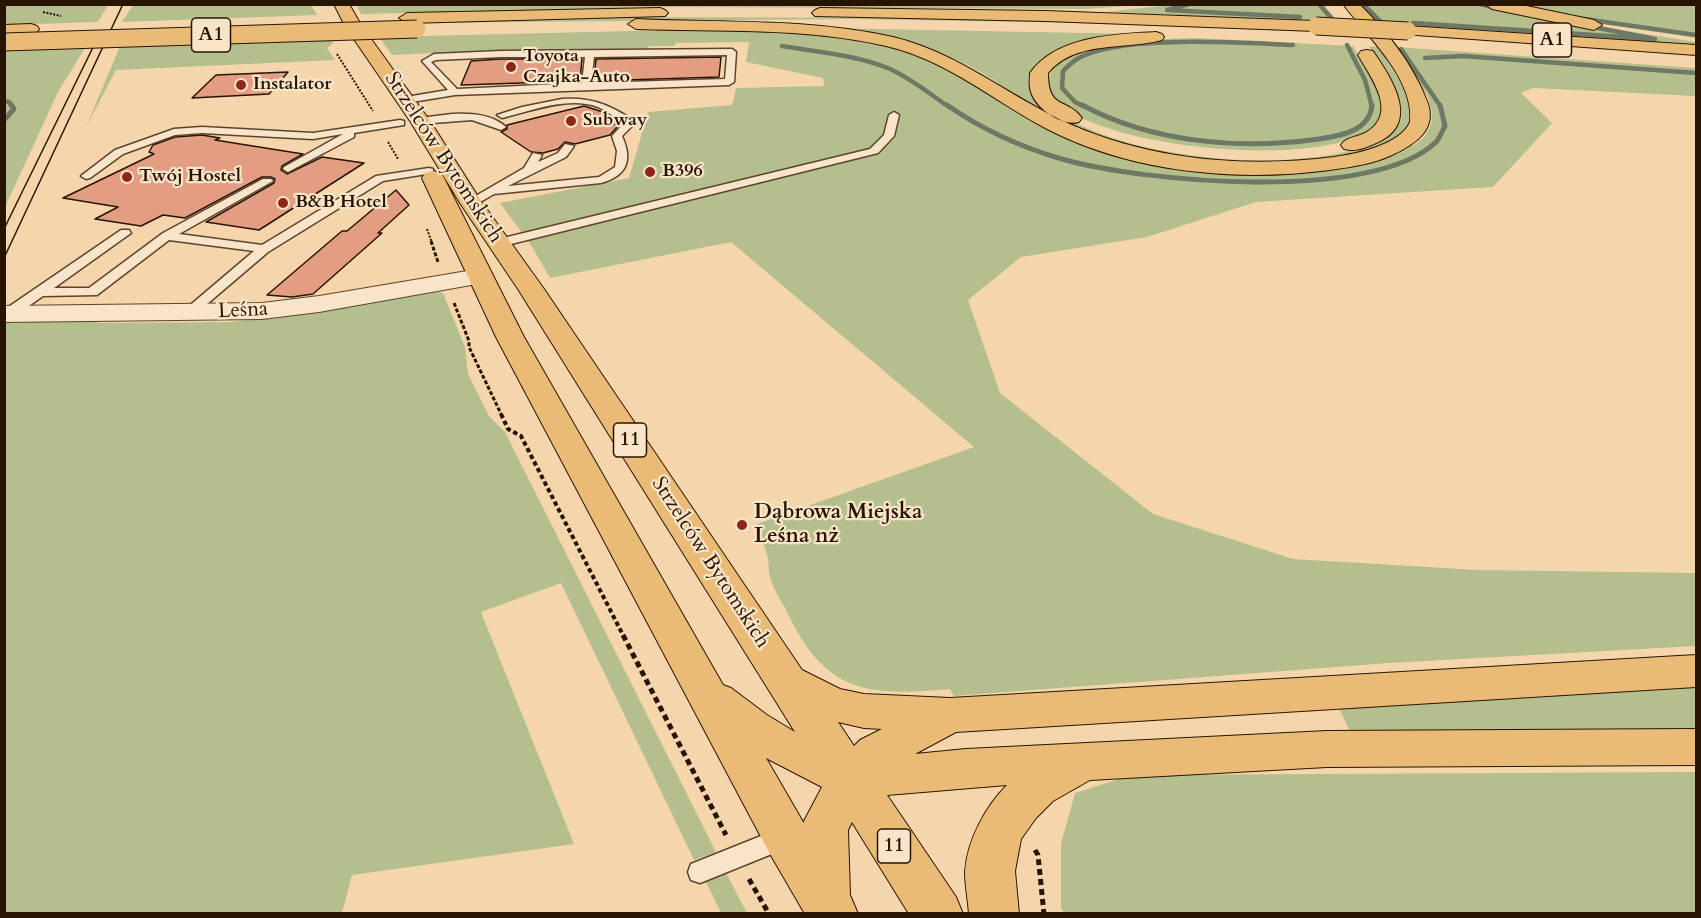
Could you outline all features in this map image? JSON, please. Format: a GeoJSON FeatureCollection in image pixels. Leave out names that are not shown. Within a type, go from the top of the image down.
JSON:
{"type":"FeatureCollection","features":[{"type":"Feature","properties":{"kind":"main road"},"geometry":{"type":"LineString","coordinates":[[934,14],[1098,10],[1164,4]]}},
{"type":"Feature","properties":{"kind":"main road"},"geometry":{"type":"LineString","coordinates":[[1492,4],[1606,27]]}},
{"type":"Feature","properties":{"kind":"main road"},"geometry":{"type":"LineString","coordinates":[[636,24],[815,30],[891,42],[953,63],[1059,127],[1105,145],[1159,157],[1213,165],[1304,167],[1355,159],[1385,151],[1410,137],[1422,124],[1422,110],[1412,89],[1373,29],[1342,7]]}},
{"type":"Feature","properties":{"kind":"main road"},"geometry":{"type":"LineString","coordinates":[[1319,31],[1164,36],[1114,40],[1092,44],[1058,56],[1040,72],[1037,81],[1040,91],[1055,109],[1084,124],[1135,141],[1175,150],[1243,156],[1294,155],[1336,149],[1359,143],[1382,131],[1391,120],[1394,107],[1342,7]]}},
{"type":"Feature","properties":{"kind":"main road","name":"Strzelców Bytomskich"},"geometry":{"type":"LineString","coordinates":[[334,8],[353,26],[406,100],[410,122],[429,171],[449,208],[479,277],[703,689],[786,837],[829,907]]}},
{"type":"Feature","properties":{"kind":"main road","name":"Strzelców Bytomskich"},"geometry":{"type":"LineString","coordinates":[[334,8],[410,122],[482,197],[499,243],[938,914]]}},
{"type":"Feature","properties":{"kind":"main road","name":"A1"},"geometry":{"type":"LineString","coordinates":[[4,30],[412,23],[782,13]]}},
{"type":"Feature","properties":{"kind":"main road","name":"A1"},"geometry":{"type":"LineString","coordinates":[[806,13],[934,14],[1696,50]]}},
{"type":"Feature","properties":{"kind":"main road","name":"A1"},"geometry":{"type":"LineString","coordinates":[[4,42],[412,23],[957,23],[1319,31]]}},
{"type":"Feature","properties":{"kind":"main road"},"geometry":{"type":"LineString","coordinates":[[1624,30],[1696,40]]}},
{"type":"Feature","properties":{"kind":"main road","name":"A1"},"geometry":{"type":"LineString","coordinates":[[1411,36],[1696,62]]}},
{"type":"Feature","properties":{"kind":"main road"},"geometry":{"type":"LineString","coordinates":[[786,680],[831,704],[842,707],[864,711],[950,715],[1696,670]]}},
{"type":"Feature","properties":{"kind":"main road"},"geometry":{"type":"LineString","coordinates":[[703,689],[752,728],[797,754],[850,779],[966,768],[1328,749],[1696,747]]}},
{"type":"Feature","properties":{"kind":"main road"},"geometry":{"type":"LineString","coordinates":[[829,907],[824,829],[850,779],[876,753],[950,715]]}},
{"type":"Feature","properties":{"kind":"main road"},"geometry":{"type":"LineString","coordinates":[[994,914],[990,871],[1002,829],[1018,804],[1038,785],[1085,762]]}},
{"type":"Feature","properties":{"kind":"street","name":"Leśna"},"geometry":{"type":"LineString","coordinates":[[6,314],[276,310],[479,277]]}},
{"type":"Feature","properties":{"kind":"lane"},"geometry":{"type":"LineString","coordinates":[[406,100],[455,92],[729,82],[732,52],[501,54],[434,57],[426,62],[455,92]]}},
{"type":"Feature","properties":{"kind":"lane"},"geometry":{"type":"LineString","coordinates":[[586,86],[590,54]]}},
{"type":"Feature","properties":{"kind":"lane"},"geometry":{"type":"LineString","coordinates":[[482,197],[602,180],[616,175],[621,169],[623,147],[617,136],[628,125],[627,120],[599,104],[558,103],[501,115]]}},
{"type":"Feature","properties":{"kind":"lane"},"geometry":{"type":"LineString","coordinates":[[499,243],[873,152],[889,136],[894,114]]}},
{"type":"Feature","properties":{"kind":"lane"},"geometry":{"type":"LineString","coordinates":[[86,176],[118,152],[174,132],[202,130],[293,136],[474,116],[501,115],[518,117],[525,121]]}},
{"type":"Feature","properties":{"kind":"lane"},"geometry":{"type":"LineString","coordinates":[[474,116],[492,120],[501,127]]}},
{"type":"Feature","properties":{"kind":"lane"},"geometry":{"type":"LineString","coordinates":[[288,169],[357,130]]}},
{"type":"Feature","properties":{"kind":"lane"},"geometry":{"type":"LineString","coordinates":[[482,197],[528,170],[562,155],[569,146]]}},
{"type":"Feature","properties":{"kind":"lane"},"geometry":{"type":"LineString","coordinates":[[528,170],[537,155]]}},
{"type":"Feature","properties":{"kind":"lane"},"geometry":{"type":"LineString","coordinates":[[188,313],[264,249],[380,178],[429,171]]}},
{"type":"Feature","properties":{"kind":"lane"},"geometry":{"type":"LineString","coordinates":[[40,292],[92,292],[167,236],[267,181]]}},
{"type":"Feature","properties":{"kind":"lane"},"geometry":{"type":"LineString","coordinates":[[6,314],[125,233]]}},
{"type":"Feature","properties":{"kind":"lane"},"geometry":{"type":"LineString","coordinates":[[167,236],[264,249]]}},
{"type":"Feature","properties":{"kind":"lane"},"geometry":{"type":"LineString","coordinates":[[700,872],[786,837]]}},
{"type":"Feature","properties":{"kind":"path"},"geometry":{"type":"LineString","coordinates":[[455,305],[469,346],[508,429],[521,436],[736,856],[769,914]]}},
{"type":"Feature","properties":{"kind":"path"},"geometry":{"type":"LineString","coordinates":[[1031,845],[1038,855],[1044,914]]}},
{"type":"Feature","properties":{"kind":"green space"},"geometry":{"type":"Polygon","coordinates":[[[1179,4],[1323,4],[1338,22],[1106,12],[1179,4]]]}},
{"type":"Feature","properties":{"kind":"green space"},"geometry":{"type":"Polygon","coordinates":[[[4,5],[108,5],[98,22],[5,25],[4,5]]]}},
{"type":"Feature","properties":{"kind":"green space"},"geometry":{"type":"Polygon","coordinates":[[[133,5],[311,5],[317,15],[122,22],[133,5]]]}},
{"type":"Feature","properties":{"kind":"green space"},"geometry":{"type":"Polygon","coordinates":[[[356,5],[1142,5],[1085,9],[675,7],[361,14],[356,5]]]}},
{"type":"Feature","properties":{"kind":"green space"},"geometry":{"type":"Polygon","coordinates":[[[1358,5],[1485,5],[1564,21],[1696,42],[1696,45],[1376,24],[1358,5]]]}},
{"type":"Feature","properties":{"kind":"green space"},"geometry":{"type":"Polygon","coordinates":[[[1502,5],[1696,5],[1696,38],[1585,21],[1502,5]]]}},
{"type":"Feature","properties":{"kind":"green space"},"geometry":{"type":"Polygon","coordinates":[[[645,17],[1096,21],[1318,32],[1093,23],[851,19],[415,23],[645,17]]]}},
{"type":"Feature","properties":{"kind":"green space"},"geometry":{"type":"Polygon","coordinates":[[[823,28],[1139,34],[1046,58],[1034,68],[1028,80],[1041,101],[1088,128],[1124,142],[1211,158],[1299,159],[1338,153],[1370,144],[1391,133],[1401,120],[1402,108],[1395,89],[1369,46],[1378,47],[1399,80],[1408,99],[1411,115],[1402,132],[1382,145],[1354,154],[1322,159],[1257,163],[1180,156],[1119,144],[1071,127],[984,74],[947,56],[901,43],[823,28]]]}},
{"type":"Feature","properties":{"kind":"green space"},"geometry":{"type":"Polygon","coordinates":[[[768,30],[817,33],[888,46],[940,63],[1033,120],[1156,161],[1352,165],[1399,153],[1425,136],[1431,124],[1432,113],[1428,97],[1395,47],[1696,68],[1696,96],[1533,88],[1521,93],[1552,123],[1493,187],[1256,202],[1147,237],[1021,257],[968,300],[1000,393],[1153,514],[1293,559],[1478,570],[1696,573],[1696,646],[1389,663],[954,696],[950,689],[897,692],[875,690],[855,685],[837,676],[820,663],[790,618],[772,582],[767,554],[754,525],[974,447],[731,242],[550,278],[531,245],[500,203],[629,178],[648,112],[732,105],[736,88],[824,86],[823,78],[746,62],[749,42],[676,43],[674,46],[649,46],[648,49],[498,50],[392,55],[379,37],[768,30]]]}},
{"type":"Feature","properties":{"kind":"green space"},"geometry":{"type":"Polygon","coordinates":[[[1197,38],[1353,46],[1375,83],[1382,107],[1369,130],[1334,144],[1283,150],[1224,149],[1165,142],[1111,129],[1070,112],[1049,90],[1049,80],[1056,64],[1089,50],[1161,39],[1197,38]]]}},
{"type":"Feature","properties":{"kind":"green space"},"geometry":{"type":"Polygon","coordinates":[[[330,39],[333,43],[327,48],[335,60],[116,70],[86,127],[120,46],[330,39]]]}},
{"type":"Feature","properties":{"kind":"green space"},"geometry":{"type":"Polygon","coordinates":[[[85,48],[58,92],[5,207],[5,51],[85,48]]]}},
{"type":"Feature","properties":{"kind":"green space"},"geometry":{"type":"Polygon","coordinates":[[[434,291],[443,293],[465,347],[468,374],[489,416],[505,432],[716,852],[694,860],[561,583],[481,612],[574,844],[352,875],[342,913],[5,913],[4,319],[97,317],[98,323],[231,322],[362,305],[365,301],[434,291]]]}},
{"type":"Feature","properties":{"kind":"green space"},"geometry":{"type":"Polygon","coordinates":[[[1696,687],[1696,735],[1351,734],[1339,708],[1696,687]]]}},
{"type":"Feature","properties":{"kind":"green space"},"geometry":{"type":"Polygon","coordinates":[[[1696,772],[1696,913],[1065,913],[1061,909],[1061,844],[1075,793],[1132,775],[1696,772]]]}},
{"type":"Feature","properties":{"kind":"green space"},"geometry":{"type":"Polygon","coordinates":[[[726,873],[747,913],[721,913],[706,882],[726,873]]]}},
{"type":"Feature","properties":{"kind":"building"},"geometry":{"type":"Polygon","coordinates":[[[721,57],[719,77],[594,81],[596,59],[721,57]]]}},
{"type":"Feature","properties":{"kind":"building","name":"Toyota Czajka-Auto"},"geometry":{"type":"Polygon","coordinates":[[[582,59],[580,81],[461,85],[471,61],[582,59]]]}},
{"type":"Feature","properties":{"kind":"building","name":"Instalator"},"geometry":{"type":"Polygon","coordinates":[[[288,72],[269,94],[192,98],[216,75],[288,72]]]}},
{"type":"Feature","properties":{"kind":"building"},"geometry":{"type":"Polygon","coordinates":[[[584,106],[603,112],[617,121],[611,122],[618,126],[610,135],[575,144],[565,142],[558,149],[543,153],[531,152],[501,132],[507,129],[507,125],[584,106]]]}},
{"type":"Feature","properties":{"kind":"building"},"geometry":{"type":"Polygon","coordinates":[[[202,135],[220,138],[215,140],[303,154],[282,166],[281,170],[287,174],[322,157],[364,163],[259,230],[206,222],[274,183],[275,179],[271,177],[262,177],[185,218],[163,215],[141,226],[95,219],[118,207],[63,198],[154,154],[149,152],[153,145],[175,137],[202,135]]]}},
{"type":"Feature","properties":{"kind":"building"},"geometry":{"type":"Polygon","coordinates":[[[396,190],[409,205],[378,233],[382,233],[313,294],[292,297],[267,295],[342,231],[347,231],[396,190]]]}},
{"type":"Feature","properties":{"kind":"waterway"},"geometry":{"type":"LineString","coordinates":[[1189,4],[1167,10],[1300,17]]}},
{"type":"Feature","properties":{"kind":"waterway"},"geometry":{"type":"LineString","coordinates":[[1319,4],[1332,19]]}},
{"type":"Feature","properties":{"kind":"waterway"},"geometry":{"type":"LineString","coordinates":[[1363,4],[1382,23]]}},
{"type":"Feature","properties":{"kind":"waterway"},"geometry":{"type":"LineString","coordinates":[[1480,4],[1499,9]]}},
{"type":"Feature","properties":{"kind":"waterway"},"geometry":{"type":"LineString","coordinates":[[1584,19],[1696,35]]}},
{"type":"Feature","properties":{"kind":"waterway"},"geometry":{"type":"LineString","coordinates":[[1413,23],[1655,39],[1588,26]]}},
{"type":"Feature","properties":{"kind":"waterway"},"geometry":{"type":"LineString","coordinates":[[1085,107],[1075,102],[1062,88],[1063,71],[1077,59],[1096,51],[1121,46],[1182,42],[1293,45]]}},
{"type":"Feature","properties":{"kind":"waterway"},"geometry":{"type":"LineString","coordinates":[[1347,45],[1365,80],[1372,106]]}},
{"type":"Feature","properties":{"kind":"waterway"},"geometry":{"type":"LineString","coordinates":[[782,46],[837,54],[877,64],[906,77],[949,107]]}},
{"type":"Feature","properties":{"kind":"waterway"},"geometry":{"type":"LineString","coordinates":[[1401,49],[1440,106]]}},
{"type":"Feature","properties":{"kind":"waterway"},"geometry":{"type":"LineString","coordinates":[[1425,58],[1463,56],[1696,73]]}},
{"type":"Feature","properties":{"kind":"waterway"},"geometry":{"type":"LineString","coordinates":[[4,101],[9,102],[13,107]]}},
{"type":"Feature","properties":{"kind":"waterway"},"geometry":{"type":"LineString","coordinates":[[4,120],[14,109],[11,105]]}},
{"type":"Feature","properties":{"kind":"waterway"},"geometry":{"type":"LineString","coordinates":[[947,105],[1002,137],[1062,159],[1145,175],[1255,182],[1311,180],[1362,174],[1405,161],[1439,139],[1445,126],[1440,106]]}},
{"type":"Feature","properties":{"kind":"waterway"},"geometry":{"type":"LineString","coordinates":[[1082,105],[1109,118],[1168,135],[1228,143],[1259,144],[1319,139],[1353,131],[1366,121],[1372,106]]}},
{"type":"Feature","properties":{"kind":"tram line"},"geometry":{"type":"LineString","coordinates":[[4,258],[123,4]]}},
{"type":"Feature","properties":{"kind":"tram line"},"geometry":{"type":"LineString","coordinates":[[4,229],[101,31]]}},
{"type":"Feature","properties":{"kind":"place","name":"Toyota Czajka-Auto"},"geometry":{"type":"Point","coordinates":[511,67]}},
{"type":"Feature","properties":{"kind":"place","name":"Instalator"},"geometry":{"type":"Point","coordinates":[241,85]}},
{"type":"Feature","properties":{"kind":"place","name":"Subway"},"geometry":{"type":"Point","coordinates":[571,121]}},
{"type":"Feature","properties":{"kind":"place","name":"B396"},"geometry":{"type":"Point","coordinates":[650,172]}},
{"type":"Feature","properties":{"kind":"place","name":"Twój Hostel"},"geometry":{"type":"Point","coordinates":[127,177]}},
{"type":"Feature","properties":{"kind":"place","name":"B&B Hotel"},"geometry":{"type":"Point","coordinates":[283,203]}},
{"type":"Feature","properties":{"kind":"place","name":"Dąbrowa Miejska Leśna nż"},"geometry":{"type":"Point","coordinates":[742,525]}}]}
